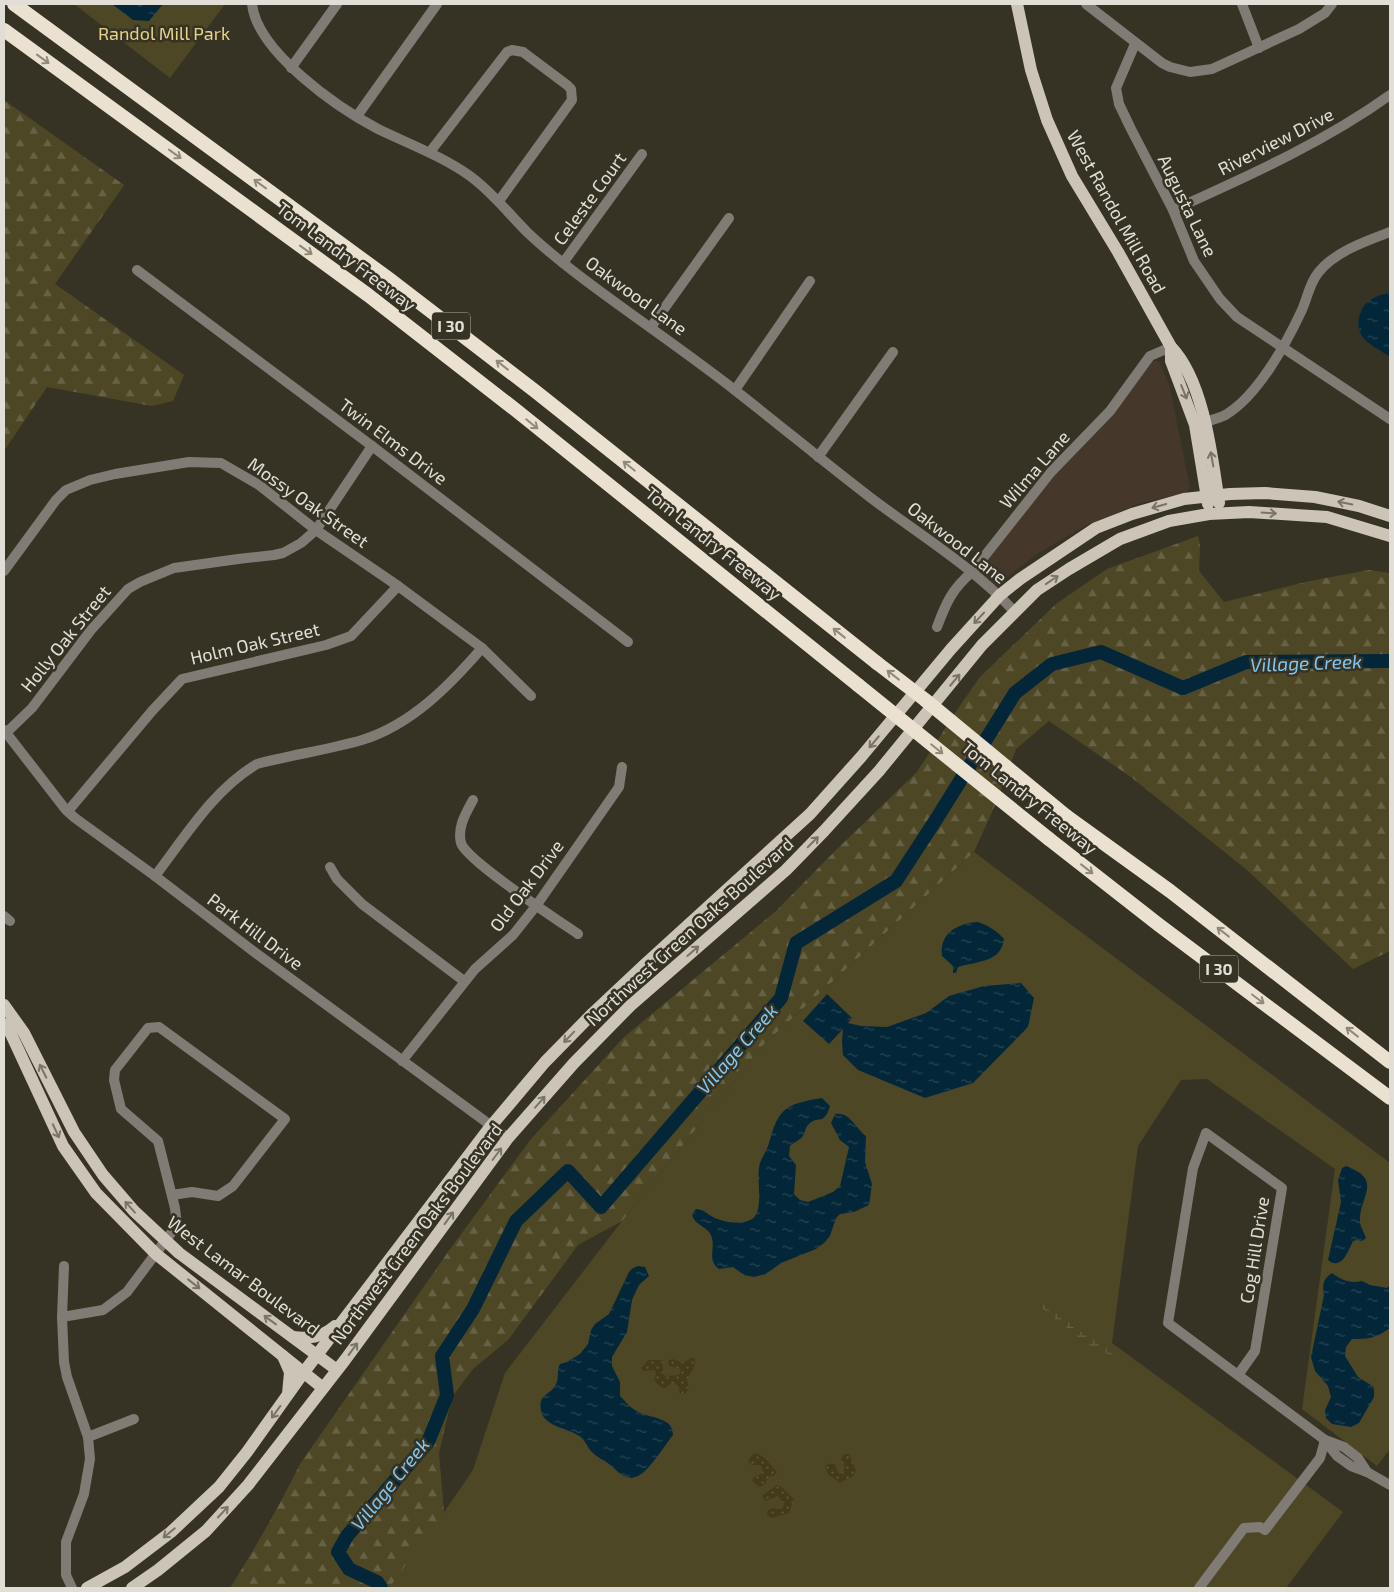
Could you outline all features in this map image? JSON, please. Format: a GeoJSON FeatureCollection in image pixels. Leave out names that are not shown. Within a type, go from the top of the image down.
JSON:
{"type":"FeatureCollection","features":[{"type":"Feature","properties":{"kind":"highway","name":"Tom Landry Freeway"},"geometry":{"type":"LineString","coordinates":[[14,4],[397,285],[535,391],[924,699],[1066,816],[1178,897],[1390,1062]]}},
{"type":"Feature","properties":{"kind":"highway","name":"Tom Landry Freeway"},"geometry":{"type":"LineString","coordinates":[[4,30],[368,295],[516,411],[1049,839],[1159,925],[1390,1098]]}},
{"type":"Feature","properties":{"kind":"main road","name":"West Randol Mill Road"},"geometry":{"type":"LineString","coordinates":[[1017,4],[1031,70],[1047,120],[1069,168],[1171,347],[1180,356],[1188,372],[1206,422],[1212,496]]}},
{"type":"Feature","properties":{"kind":"main road","name":"West Randol Mill Road"},"geometry":{"type":"LineString","coordinates":[[1171,347],[1171,361],[1195,425],[1215,513]]}},
{"type":"Feature","properties":{"kind":"main road","name":"Northwest Green Oaks Boulevard"},"geometry":{"type":"LineString","coordinates":[[87,1588],[125,1567],[189,1517],[219,1487],[490,1126],[546,1062],[593,1013],[810,814],[861,757],[951,649],[1000,596],[1020,579],[1096,528],[1132,514],[1184,499],[1265,493],[1315,497],[1359,506],[1390,516]]}},
{"type":"Feature","properties":{"kind":"main road","name":"Northwest Green Oaks Boulevard"},"geometry":{"type":"LineString","coordinates":[[132,1588],[158,1570],[206,1531],[248,1485],[337,1370],[508,1138],[574,1063],[630,1006],[786,870],[883,766],[982,645],[1038,590],[1120,539],[1169,521],[1215,513],[1249,512],[1327,517],[1390,536]]}},
{"type":"Feature","properties":{"kind":"main road","name":"West Lamar Boulevard"},"geometry":{"type":"LineString","coordinates":[[4,1005],[24,1033],[74,1132],[103,1175],[134,1211],[165,1241],[337,1370]]}},
{"type":"Feature","properties":{"kind":"main road","name":"West Lamar Boulevard"},"geometry":{"type":"LineString","coordinates":[[4,1024],[11,1034],[63,1146],[96,1193],[156,1254],[323,1388]]}},
{"type":"Feature","properties":{"kind":"main road"},"geometry":{"type":"LineString","coordinates":[[293,1337],[315,1337],[326,1333],[343,1320]]}},
{"type":"Feature","properties":{"kind":"main road"},"geometry":{"type":"LineString","coordinates":[[280,1352],[287,1362],[290,1372],[288,1395]]}},
{"type":"Feature","properties":{"kind":"street","name":"Oakwood Lane"},"geometry":{"type":"LineString","coordinates":[[252,4],[253,12],[264,34],[291,68],[357,116],[430,152],[468,174],[500,201],[527,232],[563,263],[735,390],[871,498],[972,572],[1015,612]]}},
{"type":"Feature","properties":{"kind":"street"},"geometry":{"type":"LineString","coordinates":[[291,68],[337,4]]}},
{"type":"Feature","properties":{"kind":"street"},"geometry":{"type":"LineString","coordinates":[[357,116],[437,4]]}},
{"type":"Feature","properties":{"kind":"street"},"geometry":{"type":"LineString","coordinates":[[1086,4],[1162,63],[1190,72],[1212,69],[1259,48],[1316,19],[1325,13],[1332,4]]}},
{"type":"Feature","properties":{"kind":"street"},"geometry":{"type":"LineString","coordinates":[[1242,4],[1259,48]]}},
{"type":"Feature","properties":{"kind":"street","name":"Augusta Lane"},"geometry":{"type":"LineString","coordinates":[[1136,44],[1116,88],[1119,104],[1174,210],[1194,261],[1220,299],[1237,317],[1390,418]]}},
{"type":"Feature","properties":{"kind":"street"},"geometry":{"type":"LineString","coordinates":[[430,152],[503,56],[512,50],[523,52],[567,85],[572,94],[570,105],[500,201]]}},
{"type":"Feature","properties":{"kind":"street","name":"Riverview Drive"},"geometry":{"type":"LineString","coordinates":[[1174,210],[1263,170],[1324,138],[1390,95]]}},
{"type":"Feature","properties":{"kind":"street","name":"Celeste Court"},"geometry":{"type":"LineString","coordinates":[[563,263],[642,154]]}},
{"type":"Feature","properties":{"kind":"street"},"geometry":{"type":"LineString","coordinates":[[651,327],[729,218]]}},
{"type":"Feature","properties":{"kind":"street"},"geometry":{"type":"LineString","coordinates":[[1206,422],[1226,415],[1240,405],[1252,392],[1284,348],[1317,274],[1332,258],[1372,238],[1390,232]]}},
{"type":"Feature","properties":{"kind":"street","name":"Twin Elms Drive"},"geometry":{"type":"LineString","coordinates":[[137,270],[372,446],[628,642]]}},
{"type":"Feature","properties":{"kind":"street"},"geometry":{"type":"LineString","coordinates":[[735,390],[810,281]]}},
{"type":"Feature","properties":{"kind":"street","name":"Wilma Lane"},"geometry":{"type":"LineString","coordinates":[[937,627],[951,593],[972,572],[1051,472],[1110,411],[1150,356],[1171,347]]}},
{"type":"Feature","properties":{"kind":"street"},"geometry":{"type":"LineString","coordinates":[[818,456],[893,352]]}},
{"type":"Feature","properties":{"kind":"street","name":"Holly Oak Street"},"geometry":{"type":"LineString","coordinates":[[5,731],[32,708],[90,630],[128,589],[174,568],[238,558],[274,556],[283,553],[300,543],[316,530],[372,446]]}},
{"type":"Feature","properties":{"kind":"street","name":"Mossy Oak Street"},"geometry":{"type":"LineString","coordinates":[[4,571],[56,500],[66,490],[90,480],[115,474],[189,462],[221,464],[259,485],[316,530],[398,586],[482,648],[531,696]]}},
{"type":"Feature","properties":{"kind":"street","name":"Holm Oak Street"},"geometry":{"type":"LineString","coordinates":[[68,811],[152,711],[182,679],[326,645],[351,636],[398,586]]}},
{"type":"Feature","properties":{"kind":"street"},"geometry":{"type":"LineString","coordinates":[[155,876],[215,800],[241,773],[257,764],[362,740],[400,723],[430,702],[482,648]]}},
{"type":"Feature","properties":{"kind":"street","name":"Park Hill Drive"},"geometry":{"type":"LineString","coordinates":[[5,731],[24,758],[68,811],[253,951],[508,1138]]}},
{"type":"Feature","properties":{"kind":"street","name":"Old Oak Drive"},"geometry":{"type":"LineString","coordinates":[[402,1061],[464,981],[513,935],[536,906],[619,787],[622,767]]}},
{"type":"Feature","properties":{"kind":"street"},"geometry":{"type":"LineString","coordinates":[[473,800],[460,828],[462,844],[477,861],[536,906],[578,934]]}},
{"type":"Feature","properties":{"kind":"street"},"geometry":{"type":"LineString","coordinates":[[330,867],[337,878],[362,904],[464,981]]}},
{"type":"Feature","properties":{"kind":"street"},"geometry":{"type":"LineString","coordinates":[[62,1317],[103,1310],[127,1292],[177,1225],[172,1195],[158,1141],[121,1109],[114,1080],[115,1070],[148,1028],[159,1027],[285,1119],[233,1186],[218,1196],[192,1192],[172,1195]]}},
{"type":"Feature","properties":{"kind":"street","name":"Cog Hill Drive"},"geometry":{"type":"LineString","coordinates":[[1206,1133],[1282,1188],[1256,1351],[1238,1375],[1168,1323],[1193,1168],[1206,1133]]}},
{"type":"Feature","properties":{"kind":"street"},"geometry":{"type":"LineString","coordinates":[[64,1266],[62,1344],[66,1370],[88,1437],[90,1459],[84,1494],[66,1542],[66,1575],[72,1588]]}},
{"type":"Feature","properties":{"kind":"street"},"geometry":{"type":"LineString","coordinates":[[1238,1375],[1325,1440],[1344,1447],[1358,1458],[1367,1472],[1390,1485]]}},
{"type":"Feature","properties":{"kind":"street"},"geometry":{"type":"LineString","coordinates":[[88,1437],[134,1419]]}},
{"type":"Feature","properties":{"kind":"street"},"geometry":{"type":"LineString","coordinates":[[1199,1588],[1244,1528],[1260,1527],[1265,1530],[1320,1458],[1325,1440]]}},
{"type":"Feature","properties":{"kind":"shaded area"},"geometry":{"type":"Polygon","coordinates":[[[1149,359],[1159,362],[1169,384],[1190,488],[1186,493],[1141,503],[1085,526],[1040,552],[994,587],[976,573],[978,567],[1149,359]]]}},
{"type":"Feature","properties":{"kind":"green space","name":"Randol Mill Park"},"geometry":{"type":"Polygon","coordinates":[[[74,4],[225,4],[170,78],[74,4]]]}},
{"type":"Feature","properties":{"kind":"green space"},"geometry":{"type":"Polygon","coordinates":[[[4,100],[124,185],[55,284],[184,375],[173,401],[152,406],[47,387],[4,451],[4,100]]]}},
{"type":"Feature","properties":{"kind":"green space"},"geometry":{"type":"Polygon","coordinates":[[[1198,536],[1200,545],[1199,571],[1224,602],[1310,581],[1369,570],[1390,573],[1390,951],[1353,969],[1247,870],[1131,777],[1049,721],[1016,749],[996,803],[974,852],[764,1044],[622,1221],[578,1245],[508,1340],[473,1369],[452,1397],[439,1453],[444,1512],[389,1588],[230,1588],[284,1496],[300,1464],[448,1252],[531,1139],[623,1038],[776,911],[917,772],[980,677],[1056,604],[1107,569],[1198,536]]]}},
{"type":"Feature","properties":{"kind":"green space"},"geometry":{"type":"Polygon","coordinates":[[[974,852],[1390,1163],[1390,1449],[1377,1466],[1302,1409],[1335,1169],[1207,1079],[1181,1080],[1138,1146],[1112,1343],[1343,1512],[1286,1588],[376,1588],[444,1512],[473,1470],[505,1373],[622,1221],[764,1044],[974,852]]]}},
{"type":"Feature","properties":{"kind":"green space"},"geometry":{"type":"Polygon","coordinates":[[[1040,1296],[1048,1298],[1072,1326],[1079,1331],[1101,1343],[1116,1347],[1122,1352],[1115,1358],[1103,1351],[1098,1351],[1083,1341],[1038,1305],[1037,1301],[1040,1296]]]}},
{"type":"Feature","properties":{"kind":"sand"},"geometry":{"type":"Polygon","coordinates":[[[691,1358],[695,1358],[695,1364],[687,1379],[689,1389],[685,1394],[680,1394],[675,1383],[664,1389],[654,1379],[655,1370],[643,1371],[641,1368],[648,1360],[661,1360],[665,1376],[679,1375],[681,1369],[670,1366],[668,1364],[669,1360],[673,1359],[683,1363],[691,1358]]]}},
{"type":"Feature","properties":{"kind":"sand"},"geometry":{"type":"Polygon","coordinates":[[[757,1453],[765,1458],[777,1472],[774,1476],[770,1476],[763,1486],[759,1487],[752,1481],[754,1477],[763,1473],[762,1467],[760,1465],[752,1465],[748,1461],[753,1454],[757,1453]]]}},
{"type":"Feature","properties":{"kind":"sand"},"geometry":{"type":"Polygon","coordinates":[[[844,1454],[849,1454],[856,1471],[853,1476],[840,1483],[828,1474],[825,1466],[833,1463],[838,1473],[842,1474],[845,1468],[841,1459],[844,1454]]]}},
{"type":"Feature","properties":{"kind":"sand"},"geometry":{"type":"Polygon","coordinates":[[[777,1485],[782,1487],[794,1499],[789,1513],[772,1518],[767,1516],[768,1510],[773,1508],[782,1509],[784,1505],[778,1496],[766,1501],[763,1495],[777,1485]]]}},
{"type":"Feature","properties":{"kind":"water"},"geometry":{"type":"Polygon","coordinates":[[[112,4],[163,4],[149,21],[133,20],[112,4]]]}},
{"type":"Feature","properties":{"kind":"water"},"geometry":{"type":"Polygon","coordinates":[[[1390,291],[1390,357],[1371,345],[1362,336],[1359,327],[1359,317],[1369,301],[1390,291]]]}},
{"type":"Feature","properties":{"kind":"water"},"geometry":{"type":"Polygon","coordinates":[[[978,922],[986,925],[1004,939],[1002,947],[993,957],[958,967],[956,973],[953,973],[953,966],[942,956],[944,941],[947,935],[957,927],[978,922]]]}},
{"type":"Feature","properties":{"kind":"water"},"geometry":{"type":"Polygon","coordinates":[[[1021,983],[1034,998],[1028,1027],[973,1083],[925,1098],[858,1070],[843,1055],[843,1029],[829,1044],[803,1021],[827,994],[852,1018],[848,1023],[861,1026],[887,1027],[926,1013],[949,996],[984,986],[1021,983]]]}},
{"type":"Feature","properties":{"kind":"water"},"geometry":{"type":"Polygon","coordinates":[[[822,1098],[830,1106],[828,1112],[823,1118],[815,1120],[807,1126],[804,1135],[790,1146],[789,1156],[796,1165],[794,1194],[800,1200],[808,1202],[833,1192],[840,1186],[849,1147],[840,1140],[831,1123],[835,1114],[840,1114],[849,1118],[866,1136],[865,1162],[872,1184],[869,1205],[854,1212],[840,1214],[836,1218],[830,1236],[824,1243],[816,1249],[781,1263],[766,1274],[754,1277],[744,1275],[733,1267],[719,1269],[715,1266],[712,1258],[712,1238],[708,1231],[693,1218],[692,1214],[696,1209],[699,1209],[717,1219],[737,1223],[746,1222],[755,1216],[759,1203],[760,1163],[779,1116],[786,1109],[794,1105],[822,1098]]]}},
{"type":"Feature","properties":{"kind":"water"},"geometry":{"type":"Polygon","coordinates":[[[1346,1166],[1357,1171],[1367,1182],[1360,1221],[1366,1238],[1362,1241],[1353,1241],[1344,1258],[1337,1263],[1333,1263],[1328,1260],[1341,1202],[1338,1180],[1342,1168],[1346,1166]]]}},
{"type":"Feature","properties":{"kind":"water"},"geometry":{"type":"Polygon","coordinates":[[[638,1266],[645,1267],[649,1276],[639,1285],[632,1300],[627,1332],[612,1357],[612,1366],[620,1382],[620,1396],[636,1411],[666,1422],[670,1425],[673,1435],[647,1469],[638,1476],[629,1478],[595,1455],[582,1438],[543,1417],[540,1406],[544,1396],[556,1383],[560,1364],[580,1354],[588,1344],[591,1330],[595,1324],[609,1314],[629,1272],[638,1266]]]}},
{"type":"Feature","properties":{"kind":"water"},"geometry":{"type":"Polygon","coordinates":[[[1332,1273],[1349,1282],[1362,1281],[1370,1285],[1387,1288],[1390,1285],[1390,1328],[1372,1337],[1352,1339],[1346,1347],[1345,1356],[1358,1377],[1374,1387],[1374,1397],[1359,1423],[1351,1427],[1332,1424],[1326,1418],[1325,1410],[1331,1397],[1328,1386],[1315,1371],[1311,1357],[1324,1295],[1324,1282],[1332,1273]]]}},
{"type":"Feature","properties":{"kind":"waterway","name":"Village Creek"},"geometry":{"type":"LineString","coordinates":[[381,1588],[377,1582],[349,1569],[338,1552],[347,1536],[428,1442],[447,1395],[442,1356],[473,1309],[516,1221],[568,1171],[601,1207],[781,998],[796,943],[896,881],[1015,693],[1052,664],[1101,652],[1183,688],[1246,662],[1390,661]]}}]}
